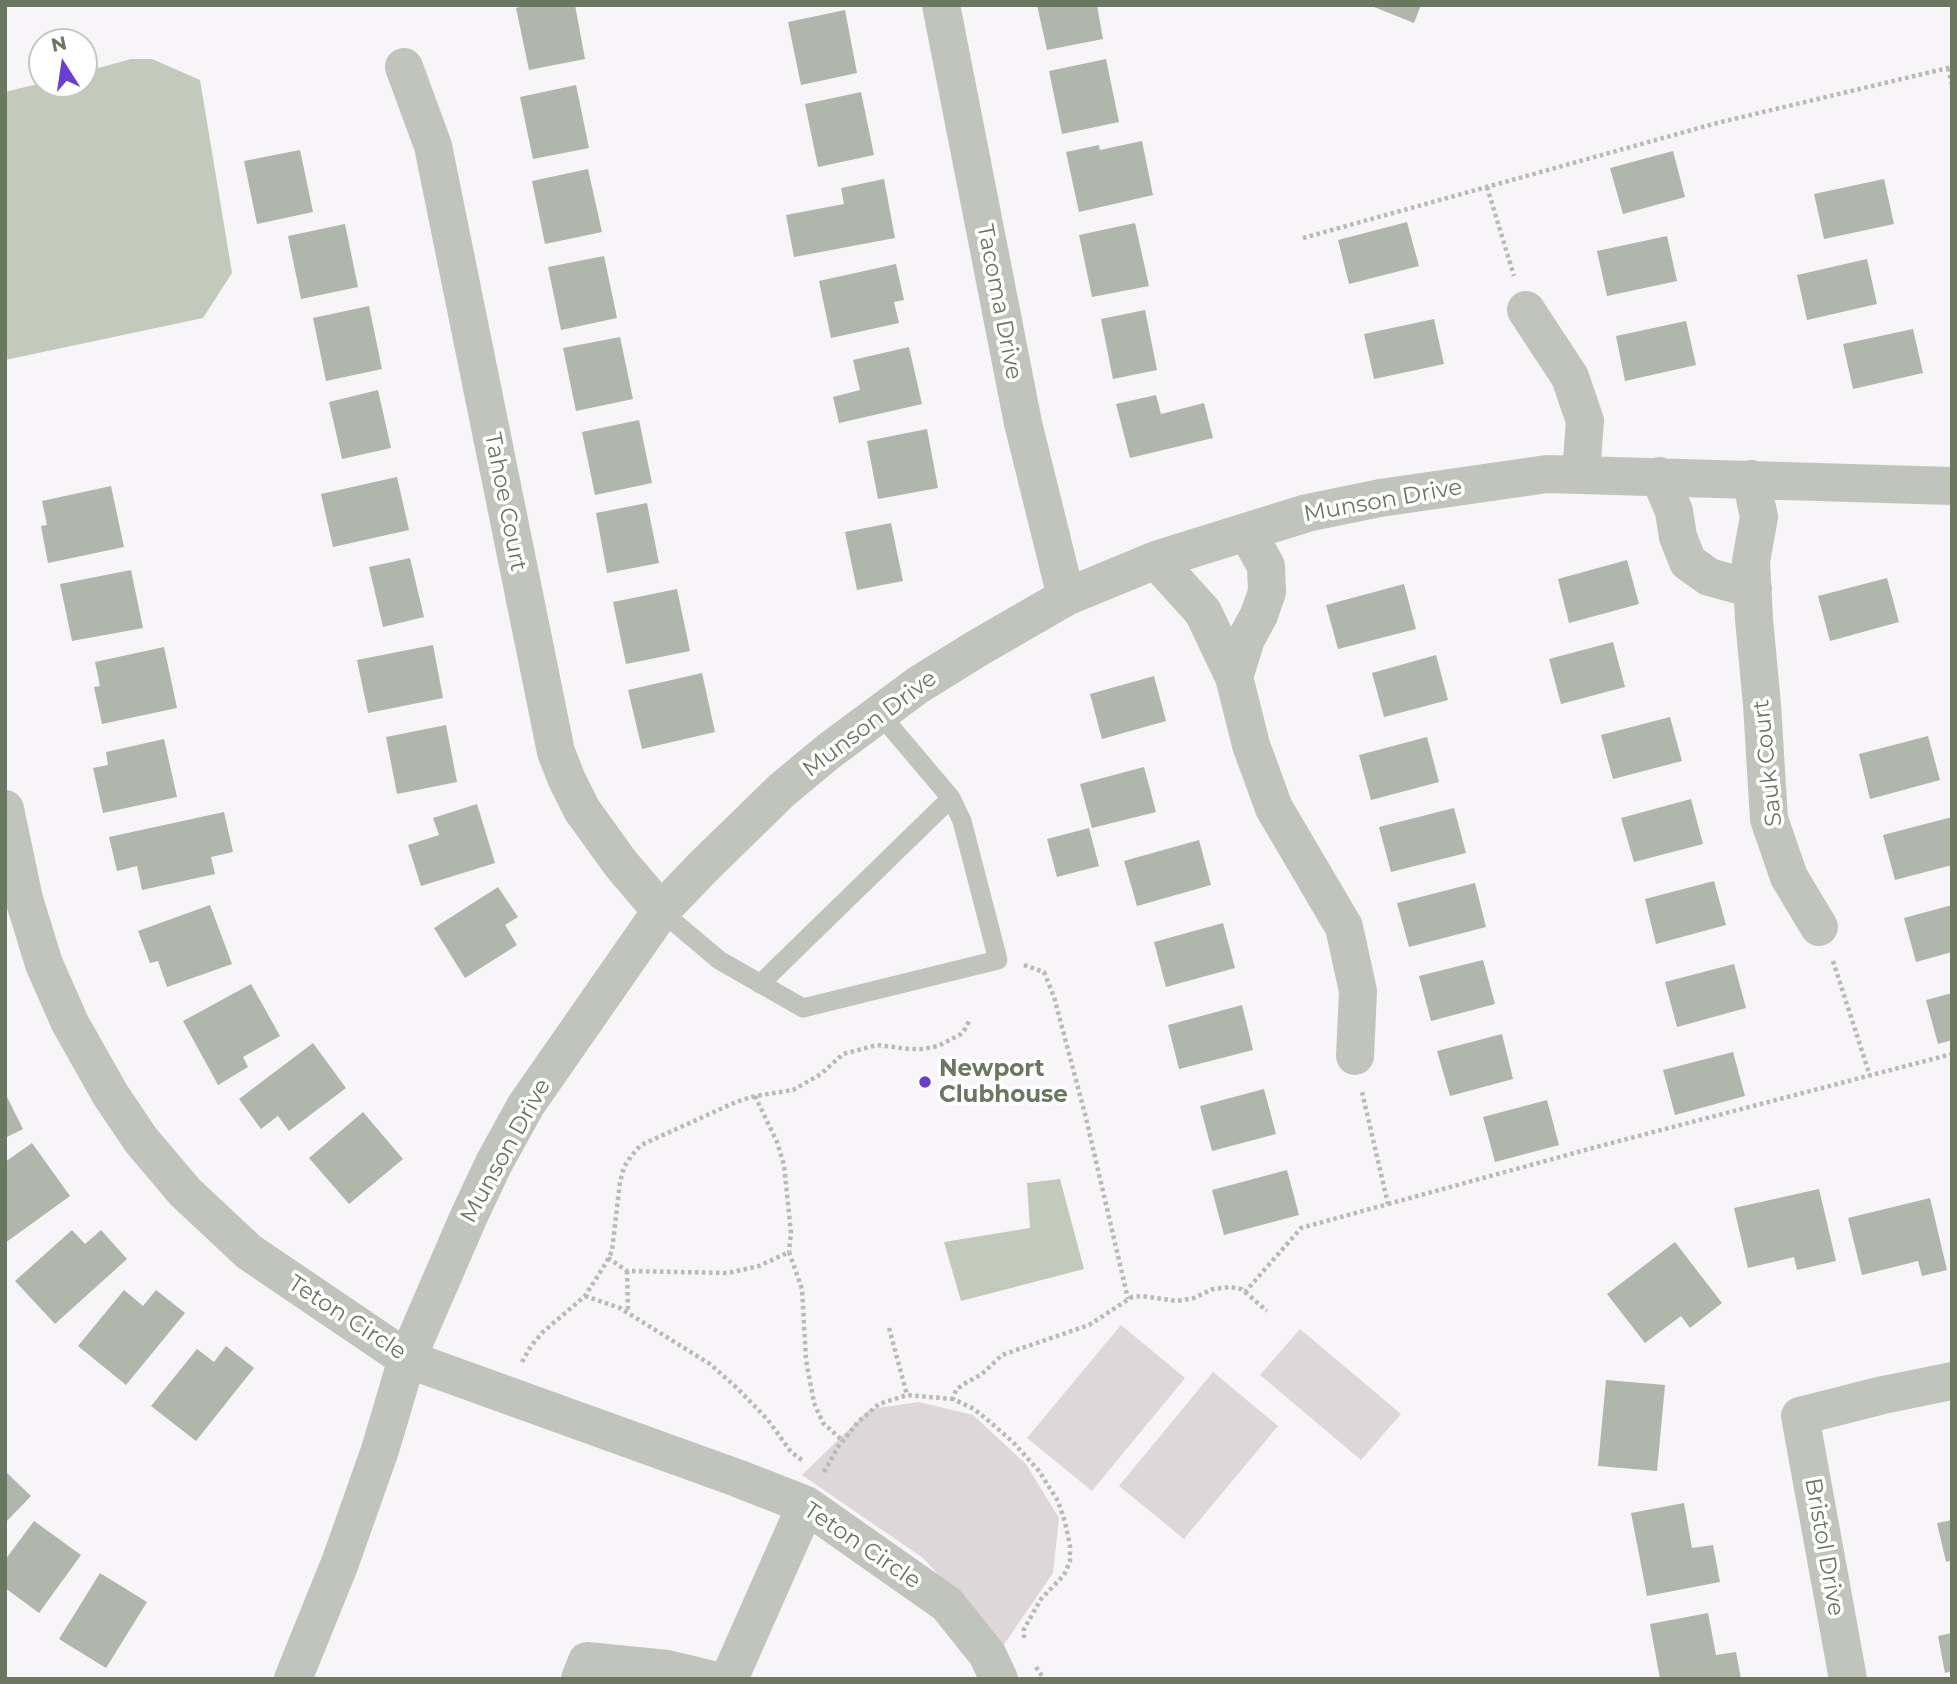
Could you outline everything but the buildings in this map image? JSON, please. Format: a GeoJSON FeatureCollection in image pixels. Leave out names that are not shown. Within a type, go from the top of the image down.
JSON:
{"type":"FeatureCollection","features":[{"type":"Feature","properties":{"kind":"street","name":"Tacoma Drive"},"geometry":{"type":"LineString","coordinates":[[941,5],[1023,424],[1066,597]]}},
{"type":"Feature","properties":{"kind":"street","name":"Tahoe Court"},"geometry":{"type":"LineString","coordinates":[[404,67],[433,146],[556,752],[566,780],[582,810],[621,864],[661,911]]}},
{"type":"Feature","properties":{"kind":"street"},"geometry":{"type":"LineString","coordinates":[[1526,310],[1570,377],[1585,421],[1581,474]]}},
{"type":"Feature","properties":{"kind":"street","name":"Munson Drive"},"geometry":{"type":"LineString","coordinates":[[293,1679],[340,1563],[407,1359],[469,1216],[526,1105],[661,911],[782,790],[879,713],[964,656],[1066,597],[1156,560],[1307,513],[1380,498],[1547,474],[1952,486]]}},
{"type":"Feature","properties":{"kind":"street"},"geometry":{"type":"LineString","coordinates":[[1660,476],[1674,512],[1678,537],[1688,562],[1709,578],[1752,589]]}},
{"type":"Feature","properties":{"kind":"street","name":"Sauk Court"},"geometry":{"type":"LineString","coordinates":[[1751,479],[1759,517],[1751,561],[1769,819],[1790,877],[1819,927]]}},
{"type":"Feature","properties":{"kind":"street"},"geometry":{"type":"LineString","coordinates":[[1234,677],[1246,639],[1259,615],[1266,592],[1266,566],[1247,532]]}},
{"type":"Feature","properties":{"kind":"street"},"geometry":{"type":"LineString","coordinates":[[1156,560],[1203,612],[1234,677],[1251,745],[1274,808],[1344,927],[1358,990],[1355,1056]]}},
{"type":"Feature","properties":{"kind":"street","name":"Teton Circle"},"geometry":{"type":"LineString","coordinates":[[5,809],[24,899],[44,964],[70,1023],[110,1094],[141,1140],[185,1192],[249,1252],[407,1359],[737,1478],[813,1492],[947,1604],[987,1654],[999,1679]]}},
{"type":"Feature","properties":{"kind":"street","name":"Bristol Drive"},"geometry":{"type":"LineString","coordinates":[[1848,1679],[1800,1416],[1952,1381]]}},
{"type":"Feature","properties":{"kind":"street"},"geometry":{"type":"LineString","coordinates":[[729,1679],[813,1492]]}},
{"type":"Feature","properties":{"kind":"street"},"geometry":{"type":"LineString","coordinates":[[580,1679],[587,1661],[667,1669],[709,1679]]}},
{"type":"Feature","properties":{"kind":"lane"},"geometry":{"type":"LineString","coordinates":[[661,911],[719,960],[803,1008],[998,960],[962,821],[951,797],[879,713]]}},
{"type":"Feature","properties":{"kind":"lane"},"geometry":{"type":"LineString","coordinates":[[760,984],[951,797]]}},
{"type":"Feature","properties":{"kind":"path"},"geometry":{"type":"LineString","coordinates":[[1303,238],[1717,122],[1950,68],[1952,85]]}},
{"type":"Feature","properties":{"kind":"path"},"geometry":{"type":"LineString","coordinates":[[1487,187],[1526,310]]}},
{"type":"Feature","properties":{"kind":"path"},"geometry":{"type":"LineString","coordinates":[[1819,927],[1838,974],[1870,1076]]}},
{"type":"Feature","properties":{"kind":"path"},"geometry":{"type":"LineString","coordinates":[[1020,964],[1044,972],[1054,998],[1085,1114],[1128,1299]]}},
{"type":"Feature","properties":{"kind":"path"},"geometry":{"type":"LineString","coordinates":[[507,1395],[531,1346],[557,1318],[585,1296],[612,1251],[624,1167],[641,1145],[736,1102],[793,1090],[821,1074],[843,1054],[877,1045],[909,1049],[938,1046],[961,1034],[970,1018]]}},
{"type":"Feature","properties":{"kind":"path"},"geometry":{"type":"LineString","coordinates":[[1245,1292],[1301,1228],[1952,1054]]}},
{"type":"Feature","properties":{"kind":"path"},"geometry":{"type":"LineString","coordinates":[[1355,1056],[1388,1204]]}},
{"type":"Feature","properties":{"kind":"path"},"geometry":{"type":"LineString","coordinates":[[755,1096],[777,1142],[784,1165],[792,1233],[789,1252],[802,1289],[806,1360],[814,1403],[823,1423],[843,1441]]}},
{"type":"Feature","properties":{"kind":"path"},"geometry":{"type":"LineString","coordinates":[[608,1258],[627,1271],[728,1273],[759,1266],[789,1252]]}},
{"type":"Feature","properties":{"kind":"path"},"geometry":{"type":"LineString","coordinates":[[627,1271],[628,1313]]}},
{"type":"Feature","properties":{"kind":"path"},"geometry":{"type":"LineString","coordinates":[[953,1399],[956,1390],[982,1374],[1002,1355],[1089,1325],[1128,1299],[1141,1296],[1177,1301],[1194,1298],[1213,1289],[1230,1287],[1241,1289],[1267,1311]]}},
{"type":"Feature","properties":{"kind":"path"},"geometry":{"type":"LineString","coordinates":[[585,1296],[628,1313],[710,1364],[768,1420],[791,1452],[802,1460],[826,1469]]}},
{"type":"Feature","properties":{"kind":"path"},"geometry":{"type":"LineString","coordinates":[[890,1328],[907,1395]]}},
{"type":"Feature","properties":{"kind":"path"},"geometry":{"type":"LineString","coordinates":[[813,1492],[843,1441],[858,1422],[879,1404],[907,1395],[953,1399],[974,1409],[1013,1442],[1039,1471],[1058,1501],[1065,1522],[1070,1561],[1064,1575],[1041,1599],[1024,1629],[1024,1648]]}},
{"type":"Feature","properties":{"kind":"path"},"geometry":{"type":"LineString","coordinates":[[1029,1656],[1044,1679]]}},
{"type":"Feature","properties":{"kind":"shaded area"},"geometry":{"type":"Polygon","coordinates":[[[131,59],[152,59],[200,80],[232,273],[203,318],[5,360],[5,92],[28,86],[28,98],[98,98],[98,68],[131,59]]]}},
{"type":"Feature","properties":{"kind":"shaded area"},"geometry":{"type":"Polygon","coordinates":[[[1060,1179],[1084,1269],[961,1301],[944,1242],[1030,1228],[1027,1183],[1060,1179]]]}},
{"type":"Feature","properties":{"kind":"shaded area"},"geometry":{"type":"Polygon","coordinates":[[[1121,1325],[1185,1378],[1092,1491],[1027,1438],[1121,1325]]]}},
{"type":"Feature","properties":{"kind":"shaded area"},"geometry":{"type":"Polygon","coordinates":[[[1300,1329],[1401,1414],[1361,1460],[1260,1375],[1300,1329]]]}},
{"type":"Feature","properties":{"kind":"shaded area"},"geometry":{"type":"Polygon","coordinates":[[[1213,1372],[1278,1426],[1184,1539],[1119,1486],[1213,1372]]]}},
{"type":"Feature","properties":{"kind":"shaded area"},"geometry":{"type":"Polygon","coordinates":[[[919,1402],[973,1415],[1026,1464],[1059,1518],[1053,1573],[1003,1646],[923,1558],[802,1475],[870,1409],[919,1402]]]}},
{"type":"Feature","properties":{"kind":"place","name":"Newport Clubhouse"},"geometry":{"type":"Point","coordinates":[925,1082]}}]}
